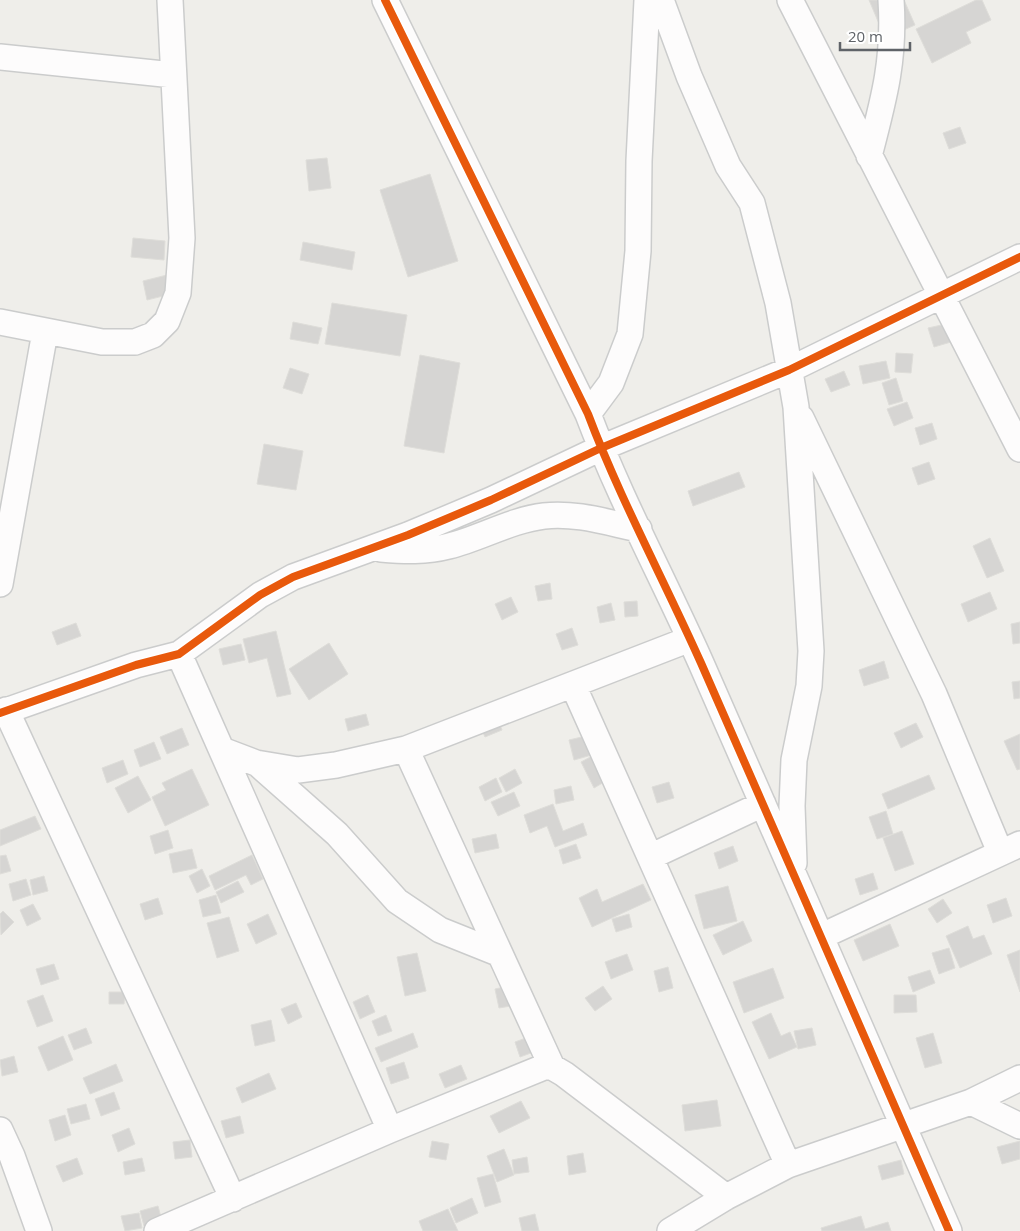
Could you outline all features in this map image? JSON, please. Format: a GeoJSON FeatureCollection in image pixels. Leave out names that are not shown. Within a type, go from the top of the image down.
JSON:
{"type":"FeatureCollection","features":[{"type":"Feature","properties":{"kind":"street"},"geometry":{"type":"LineString","coordinates":[[0,322],[102,342],[135,342],[153,335],[167,321],[178,293],[182,238],[172,75],[170,0]]}},
{"type":"Feature","properties":{"kind":"street"},"geometry":{"type":"LineString","coordinates":[[385,0],[588,414],[601,448],[690,639],[822,936],[949,1231]]}},
{"type":"Feature","properties":{"kind":"street"},"geometry":{"type":"LineString","coordinates":[[588,414],[610,383],[630,334],[638,251],[639,161],[647,0]]}},
{"type":"Feature","properties":{"kind":"street"},"geometry":{"type":"LineString","coordinates":[[661,0],[689,76],[728,166],[752,203],[778,303],[796,407],[811,651],[809,686],[794,760],[792,806],[794,876]]}},
{"type":"Feature","properties":{"kind":"street"},"geometry":{"type":"LineString","coordinates":[[790,0],[1020,449]]}},
{"type":"Feature","properties":{"kind":"street"},"geometry":{"type":"LineString","coordinates":[[869,156],[888,86],[893,34],[892,0]]}},
{"type":"Feature","properties":{"kind":"street"},"geometry":{"type":"LineString","coordinates":[[0,57],[172,75]]}},
{"type":"Feature","properties":{"kind":"street"},"geometry":{"type":"LineString","coordinates":[[233,1198],[3,711],[136,665],[179,654],[260,595],[293,577],[490,500],[601,448],[789,370],[1020,257]]}},
{"type":"Feature","properties":{"kind":"street"},"geometry":{"type":"LineString","coordinates":[[0,584],[45,332]]}},
{"type":"Feature","properties":{"kind":"street"},"geometry":{"type":"LineString","coordinates":[[796,407],[1010,848],[822,936]]}},
{"type":"Feature","properties":{"kind":"street"},"geometry":{"type":"LineString","coordinates":[[371,548],[413,551],[433,550],[451,546],[522,521],[544,516],[566,515],[639,529]]}},
{"type":"Feature","properties":{"kind":"street"},"geometry":{"type":"LineString","coordinates":[[222,750],[256,763],[298,770],[336,765],[406,749],[690,639]]}},
{"type":"Feature","properties":{"kind":"street"},"geometry":{"type":"LineString","coordinates":[[179,654],[390,1130]]}},
{"type":"Feature","properties":{"kind":"street"},"geometry":{"type":"LineString","coordinates":[[573,684],[788,1165]]}},
{"type":"Feature","properties":{"kind":"street"},"geometry":{"type":"LineString","coordinates":[[406,749],[552,1067]]}},
{"type":"Feature","properties":{"kind":"street"},"geometry":{"type":"LineString","coordinates":[[256,763],[338,834],[397,900],[440,930],[500,954]]}},
{"type":"Feature","properties":{"kind":"street"},"geometry":{"type":"LineString","coordinates":[[650,857],[763,804]]}},
{"type":"Feature","properties":{"kind":"street"},"geometry":{"type":"LineString","coordinates":[[157,1231],[390,1130],[544,1067],[552,1067],[564,1074],[726,1197]]}},
{"type":"Feature","properties":{"kind":"street"},"geometry":{"type":"LineString","coordinates":[[670,1231],[726,1197],[788,1165],[971,1102],[1020,1078]]}},
{"type":"Feature","properties":{"kind":"street"},"geometry":{"type":"LineString","coordinates":[[971,1102],[1020,1126]]}},
{"type":"Feature","properties":{"kind":"street"},"geometry":{"type":"LineString","coordinates":[[0,1130],[12,1156],[39,1231]]}},
{"type":"Feature","properties":{"kind":"building"},"geometry":{"type":"Polygon","coordinates":[[[869,0],[904,0],[915,25],[885,38],[869,0]]]}},
{"type":"Feature","properties":{"kind":"building"},"geometry":{"type":"Polygon","coordinates":[[[976,0],[982,0],[991,20],[966,32],[971,43],[932,63],[916,29],[976,0]]]}},
{"type":"Feature","properties":{"kind":"building"},"geometry":{"type":"Polygon","coordinates":[[[960,127],[966,143],[949,149],[943,133],[960,127]]]}},
{"type":"Feature","properties":{"kind":"building"},"geometry":{"type":"Polygon","coordinates":[[[327,158],[331,188],[309,191],[306,160],[327,158]]]}},
{"type":"Feature","properties":{"kind":"building"},"geometry":{"type":"Polygon","coordinates":[[[430,174],[458,261],[408,277],[380,190],[430,174]]]}},
{"type":"Feature","properties":{"kind":"building"},"geometry":{"type":"Polygon","coordinates":[[[133,238],[165,241],[164,260],[131,257],[133,238]]]}},
{"type":"Feature","properties":{"kind":"building"},"geometry":{"type":"Polygon","coordinates":[[[303,242],[355,252],[352,270],[300,260],[303,242]]]}},
{"type":"Feature","properties":{"kind":"building"},"geometry":{"type":"Polygon","coordinates":[[[167,275],[171,294],[147,300],[143,281],[167,275]]]}},
{"type":"Feature","properties":{"kind":"building"},"geometry":{"type":"Polygon","coordinates":[[[332,303],[407,315],[400,356],[325,344],[332,303]]]}},
{"type":"Feature","properties":{"kind":"building"},"geometry":{"type":"Polygon","coordinates":[[[293,322],[322,328],[318,344],[290,339],[293,322]]]}},
{"type":"Feature","properties":{"kind":"building"},"geometry":{"type":"Polygon","coordinates":[[[946,324],[951,342],[934,347],[928,328],[946,324]]]}},
{"type":"Feature","properties":{"kind":"building"},"geometry":{"type":"Polygon","coordinates":[[[896,353],[913,354],[911,373],[895,372],[896,353]]]}},
{"type":"Feature","properties":{"kind":"building"},"geometry":{"type":"Polygon","coordinates":[[[420,355],[460,363],[444,453],[404,446],[420,355]]]}},
{"type":"Feature","properties":{"kind":"building"},"geometry":{"type":"Polygon","coordinates":[[[886,361],[890,378],[863,384],[859,366],[886,361]]]}},
{"type":"Feature","properties":{"kind":"building"},"geometry":{"type":"Polygon","coordinates":[[[290,368],[309,374],[302,394],[283,388],[290,368]]]}},
{"type":"Feature","properties":{"kind":"building"},"geometry":{"type":"Polygon","coordinates":[[[844,371],[850,385],[831,392],[825,379],[844,371]]]}},
{"type":"Feature","properties":{"kind":"building"},"geometry":{"type":"Polygon","coordinates":[[[896,378],[903,401],[889,405],[882,383],[896,378]]]}},
{"type":"Feature","properties":{"kind":"building"},"geometry":{"type":"Polygon","coordinates":[[[907,402],[913,418],[894,426],[887,409],[907,402]]]}},
{"type":"Feature","properties":{"kind":"building"},"geometry":{"type":"Polygon","coordinates":[[[932,423],[937,439],[920,445],[915,428],[932,423]]]}},
{"type":"Feature","properties":{"kind":"building"},"geometry":{"type":"Polygon","coordinates":[[[264,444],[303,451],[296,490],[257,484],[264,444]]]}},
{"type":"Feature","properties":{"kind":"building"},"geometry":{"type":"Polygon","coordinates":[[[929,462],[935,479],[918,485],[912,468],[929,462]]]}},
{"type":"Feature","properties":{"kind":"building"},"geometry":{"type":"Polygon","coordinates":[[[739,472],[745,487],[693,506],[688,491],[739,472]]]}},
{"type":"Feature","properties":{"kind":"building"},"geometry":{"type":"Polygon","coordinates":[[[990,538],[1004,571],[987,578],[973,546],[990,538]]]}},
{"type":"Feature","properties":{"kind":"building"},"geometry":{"type":"Polygon","coordinates":[[[550,583],[552,599],[538,601],[535,586],[550,583]]]}},
{"type":"Feature","properties":{"kind":"building"},"geometry":{"type":"Polygon","coordinates":[[[990,592],[997,609],[968,622],[961,604],[990,592]]]}},
{"type":"Feature","properties":{"kind":"building"},"geometry":{"type":"Polygon","coordinates":[[[511,597],[518,612],[502,620],[495,604],[511,597]]]}},
{"type":"Feature","properties":{"kind":"building"},"geometry":{"type":"Polygon","coordinates":[[[637,601],[638,616],[625,617],[624,602],[637,601]]]}},
{"type":"Feature","properties":{"kind":"building"},"geometry":{"type":"Polygon","coordinates":[[[611,603],[615,620],[600,623],[597,607],[611,603]]]}},
{"type":"Feature","properties":{"kind":"building"},"geometry":{"type":"Polygon","coordinates":[[[1020,622],[1020,643],[1013,644],[1011,624],[1020,622]]]}},
{"type":"Feature","properties":{"kind":"building"},"geometry":{"type":"Polygon","coordinates":[[[76,623],[81,636],[57,645],[52,632],[76,623]]]}},
{"type":"Feature","properties":{"kind":"building"},"geometry":{"type":"Polygon","coordinates":[[[572,628],[578,645],[562,650],[556,634],[572,628]]]}},
{"type":"Feature","properties":{"kind":"building"},"geometry":{"type":"Polygon","coordinates":[[[276,631],[291,694],[277,697],[267,658],[249,663],[243,639],[276,631]]]}},
{"type":"Feature","properties":{"kind":"building"},"geometry":{"type":"Polygon","coordinates":[[[329,643],[348,674],[309,700],[289,669],[329,643]]]}},
{"type":"Feature","properties":{"kind":"building"},"geometry":{"type":"Polygon","coordinates":[[[241,644],[245,660],[223,665],[219,649],[241,644]]]}},
{"type":"Feature","properties":{"kind":"building"},"geometry":{"type":"Polygon","coordinates":[[[884,661],[889,678],[864,686],[859,670],[884,661]]]}},
{"type":"Feature","properties":{"kind":"building"},"geometry":{"type":"Polygon","coordinates":[[[1020,681],[1020,698],[1014,699],[1012,682],[1020,681]]]}},
{"type":"Feature","properties":{"kind":"building"},"geometry":{"type":"Polygon","coordinates":[[[366,714],[369,725],[348,731],[345,719],[366,714]]]}},
{"type":"Feature","properties":{"kind":"building"},"geometry":{"type":"Polygon","coordinates":[[[496,715],[502,730],[485,737],[478,722],[496,715]]]}},
{"type":"Feature","properties":{"kind":"building"},"geometry":{"type":"Polygon","coordinates":[[[916,723],[923,737],[901,748],[894,733],[916,723]]]}},
{"type":"Feature","properties":{"kind":"building"},"geometry":{"type":"Polygon","coordinates":[[[182,728],[189,745],[167,754],[160,737],[182,728]]]}},
{"type":"Feature","properties":{"kind":"building"},"geometry":{"type":"Polygon","coordinates":[[[1020,734],[1020,769],[1017,770],[1004,741],[1020,734]]]}},
{"type":"Feature","properties":{"kind":"building"},"geometry":{"type":"Polygon","coordinates":[[[590,735],[595,754],[574,760],[569,740],[590,735]]]}},
{"type":"Feature","properties":{"kind":"building"},"geometry":{"type":"Polygon","coordinates":[[[154,742],[161,759],[140,767],[134,750],[154,742]]]}},
{"type":"Feature","properties":{"kind":"building"},"geometry":{"type":"Polygon","coordinates":[[[598,753],[611,778],[594,788],[581,762],[598,753]]]}},
{"type":"Feature","properties":{"kind":"building"},"geometry":{"type":"Polygon","coordinates":[[[123,760],[128,774],[107,783],[102,768],[123,760]]]}},
{"type":"Feature","properties":{"kind":"building"},"geometry":{"type":"Polygon","coordinates":[[[192,769],[209,805],[165,826],[152,797],[166,790],[162,783],[192,769]]]}},
{"type":"Feature","properties":{"kind":"building"},"geometry":{"type":"Polygon","coordinates":[[[515,769],[522,783],[506,792],[499,778],[515,769]]]}},
{"type":"Feature","properties":{"kind":"building"},"geometry":{"type":"Polygon","coordinates":[[[929,775],[935,789],[888,809],[882,794],[929,775]]]}},
{"type":"Feature","properties":{"kind":"building"},"geometry":{"type":"Polygon","coordinates":[[[138,776],[151,800],[128,813],[115,788],[138,776]]]}},
{"type":"Feature","properties":{"kind":"building"},"geometry":{"type":"Polygon","coordinates":[[[496,778],[502,792],[485,801],[479,787],[496,778]]]}},
{"type":"Feature","properties":{"kind":"building"},"geometry":{"type":"Polygon","coordinates":[[[669,782],[674,798],[657,803],[652,787],[669,782]]]}},
{"type":"Feature","properties":{"kind":"building"},"geometry":{"type":"Polygon","coordinates":[[[571,786],[574,800],[556,804],[554,790],[571,786]]]}},
{"type":"Feature","properties":{"kind":"building"},"geometry":{"type":"Polygon","coordinates":[[[514,792],[520,806],[498,816],[491,802],[514,792]]]}},
{"type":"Feature","properties":{"kind":"building"},"geometry":{"type":"Polygon","coordinates":[[[553,804],[563,831],[583,823],[587,835],[555,847],[547,826],[530,833],[524,815],[553,804]]]}},
{"type":"Feature","properties":{"kind":"building"},"geometry":{"type":"Polygon","coordinates":[[[886,811],[893,834],[877,839],[869,817],[886,811]]]}},
{"type":"Feature","properties":{"kind":"building"},"geometry":{"type":"Polygon","coordinates":[[[35,816],[41,829],[0,846],[0,830],[35,816]]]}},
{"type":"Feature","properties":{"kind":"building"},"geometry":{"type":"Polygon","coordinates":[[[168,830],[173,848],[155,854],[150,836],[168,830]]]}},
{"type":"Feature","properties":{"kind":"building"},"geometry":{"type":"Polygon","coordinates":[[[902,831],[914,864],[895,871],[883,838],[902,831]]]}},
{"type":"Feature","properties":{"kind":"building"},"geometry":{"type":"Polygon","coordinates":[[[496,834],[499,848],[475,853],[472,839],[496,834]]]}},
{"type":"Feature","properties":{"kind":"building"},"geometry":{"type":"Polygon","coordinates":[[[576,844],[581,858],[563,864],[559,850],[576,844]]]}},
{"type":"Feature","properties":{"kind":"building"},"geometry":{"type":"Polygon","coordinates":[[[733,846],[738,861],[719,869],[714,853],[733,846]]]}},
{"type":"Feature","properties":{"kind":"building"},"geometry":{"type":"Polygon","coordinates":[[[192,849],[197,868],[173,873],[169,854],[192,849]]]}},
{"type":"Feature","properties":{"kind":"building"},"geometry":{"type":"Polygon","coordinates":[[[6,855],[11,871],[0,874],[0,856],[6,855]]]}},
{"type":"Feature","properties":{"kind":"building"},"geometry":{"type":"Polygon","coordinates":[[[252,855],[263,879],[251,885],[246,875],[215,890],[209,876],[252,855]]]}},
{"type":"Feature","properties":{"kind":"building"},"geometry":{"type":"Polygon","coordinates":[[[202,869],[210,886],[197,893],[189,876],[202,869]]]}},
{"type":"Feature","properties":{"kind":"building"},"geometry":{"type":"Polygon","coordinates":[[[873,873],[878,889],[860,895],[855,879],[873,873]]]}},
{"type":"Feature","properties":{"kind":"building"},"geometry":{"type":"Polygon","coordinates":[[[44,876],[48,891],[33,895],[30,880],[44,876]]]}},
{"type":"Feature","properties":{"kind":"building"},"geometry":{"type":"Polygon","coordinates":[[[26,879],[31,895],[13,901],[9,884],[26,879]]]}},
{"type":"Feature","properties":{"kind":"building"},"geometry":{"type":"Polygon","coordinates":[[[238,881],[244,892],[221,903],[216,892],[238,881]]]}},
{"type":"Feature","properties":{"kind":"building"},"geometry":{"type":"Polygon","coordinates":[[[643,884],[651,900],[592,927],[579,898],[597,889],[602,902],[643,884]]]}},
{"type":"Feature","properties":{"kind":"building"},"geometry":{"type":"Polygon","coordinates":[[[728,886],[737,921],[704,929],[695,895],[728,886]]]}},
{"type":"Feature","properties":{"kind":"building"},"geometry":{"type":"Polygon","coordinates":[[[216,895],[221,913],[203,917],[199,900],[216,895]]]}},
{"type":"Feature","properties":{"kind":"building"},"geometry":{"type":"Polygon","coordinates":[[[158,898],[163,914],[145,920],[140,904],[158,898]]]}},
{"type":"Feature","properties":{"kind":"building"},"geometry":{"type":"Polygon","coordinates":[[[1006,898],[1012,916],[993,923],[987,905],[1006,898]]]}},
{"type":"Feature","properties":{"kind":"building"},"geometry":{"type":"Polygon","coordinates":[[[943,899],[952,913],[937,923],[928,909],[943,899]]]}},
{"type":"Feature","properties":{"kind":"building"},"geometry":{"type":"Polygon","coordinates":[[[33,904],[41,919],[27,926],[20,910],[33,904]]]}},
{"type":"Feature","properties":{"kind":"building"},"geometry":{"type":"Polygon","coordinates":[[[3,911],[14,922],[1,935],[0,914],[3,911]]]}},
{"type":"Feature","properties":{"kind":"building"},"geometry":{"type":"Polygon","coordinates":[[[268,914],[277,934],[256,944],[247,924],[268,914]]]}},
{"type":"Feature","properties":{"kind":"building"},"geometry":{"type":"Polygon","coordinates":[[[629,914],[632,927],[616,932],[612,919],[629,914]]]}},
{"type":"Feature","properties":{"kind":"building"},"geometry":{"type":"Polygon","coordinates":[[[229,917],[239,951],[217,958],[207,923],[229,917]]]}},
{"type":"Feature","properties":{"kind":"building"},"geometry":{"type":"Polygon","coordinates":[[[743,921],[752,941],[723,955],[713,935],[743,921]]]}},
{"type":"Feature","properties":{"kind":"building"},"geometry":{"type":"Polygon","coordinates":[[[890,924],[899,946],[863,961],[854,940],[890,924]]]}},
{"type":"Feature","properties":{"kind":"building"},"geometry":{"type":"Polygon","coordinates":[[[968,926],[973,939],[984,935],[992,954],[960,968],[946,936],[968,926]]]}},
{"type":"Feature","properties":{"kind":"building"},"geometry":{"type":"Polygon","coordinates":[[[949,948],[955,968],[939,974],[932,953],[949,948]]]}},
{"type":"Feature","properties":{"kind":"building"},"geometry":{"type":"Polygon","coordinates":[[[1020,950],[1020,992],[1007,955],[1020,950]]]}},
{"type":"Feature","properties":{"kind":"building"},"geometry":{"type":"Polygon","coordinates":[[[417,953],[426,991],[405,996],[397,957],[417,953]]]}},
{"type":"Feature","properties":{"kind":"building"},"geometry":{"type":"Polygon","coordinates":[[[627,954],[633,970],[611,979],[605,962],[627,954]]]}},
{"type":"Feature","properties":{"kind":"building"},"geometry":{"type":"Polygon","coordinates":[[[54,964],[59,979],[41,985],[36,969],[54,964]]]}},
{"type":"Feature","properties":{"kind":"building"},"geometry":{"type":"Polygon","coordinates":[[[668,967],[673,988],[659,992],[654,971],[668,967]]]}},
{"type":"Feature","properties":{"kind":"building"},"geometry":{"type":"Polygon","coordinates":[[[773,968],[784,998],[744,1013],[733,982],[773,968]]]}},
{"type":"Feature","properties":{"kind":"building"},"geometry":{"type":"Polygon","coordinates":[[[930,970],[935,983],[913,992],[908,977],[930,970]]]}},
{"type":"Feature","properties":{"kind":"building"},"geometry":{"type":"Polygon","coordinates":[[[513,985],[517,1005],[499,1008],[495,989],[513,985]]]}},
{"type":"Feature","properties":{"kind":"building"},"geometry":{"type":"Polygon","coordinates":[[[603,986],[612,999],[595,1011],[585,998],[603,986]]]}},
{"type":"Feature","properties":{"kind":"building"},"geometry":{"type":"Polygon","coordinates":[[[109,992],[125,992],[124,1004],[109,1004],[109,992]]]}},
{"type":"Feature","properties":{"kind":"building"},"geometry":{"type":"Polygon","coordinates":[[[43,995],[53,1021],[37,1027],[27,1001],[43,995]]]}},
{"type":"Feature","properties":{"kind":"building"},"geometry":{"type":"Polygon","coordinates":[[[368,995],[375,1012],[360,1019],[353,1002],[368,995]]]}},
{"type":"Feature","properties":{"kind":"building"},"geometry":{"type":"Polygon","coordinates":[[[894,995],[916,995],[917,1012],[894,1013],[894,995]]]}},
{"type":"Feature","properties":{"kind":"building"},"geometry":{"type":"Polygon","coordinates":[[[296,1003],[302,1017],[288,1024],[281,1009],[296,1003]]]}},
{"type":"Feature","properties":{"kind":"building"},"geometry":{"type":"Polygon","coordinates":[[[771,1013],[781,1036],[790,1032],[797,1047],[769,1059],[752,1022],[771,1013]]]}},
{"type":"Feature","properties":{"kind":"building"},"geometry":{"type":"Polygon","coordinates":[[[386,1015],[392,1031],[378,1036],[372,1021],[386,1015]]]}},
{"type":"Feature","properties":{"kind":"building"},"geometry":{"type":"Polygon","coordinates":[[[271,1020],[275,1041],[255,1046],[251,1025],[271,1020]]]}},
{"type":"Feature","properties":{"kind":"building"},"geometry":{"type":"Polygon","coordinates":[[[86,1028],[92,1043],[74,1050],[68,1035],[86,1028]]]}},
{"type":"Feature","properties":{"kind":"building"},"geometry":{"type":"Polygon","coordinates":[[[812,1028],[816,1045],[798,1049],[794,1031],[812,1028]]]}},
{"type":"Feature","properties":{"kind":"building"},"geometry":{"type":"Polygon","coordinates":[[[413,1033],[418,1047],[381,1062],[375,1048],[413,1033]]]}},
{"type":"Feature","properties":{"kind":"building"},"geometry":{"type":"Polygon","coordinates":[[[933,1033],[942,1063],[925,1068],[916,1038],[933,1033]]]}},
{"type":"Feature","properties":{"kind":"building"},"geometry":{"type":"Polygon","coordinates":[[[534,1035],[539,1050],[520,1057],[515,1042],[534,1035]]]}},
{"type":"Feature","properties":{"kind":"building"},"geometry":{"type":"Polygon","coordinates":[[[63,1036],[73,1060],[48,1071],[38,1047],[63,1036]]]}},
{"type":"Feature","properties":{"kind":"building"},"geometry":{"type":"Polygon","coordinates":[[[14,1056],[18,1072],[2,1076],[0,1060],[14,1056]]]}},
{"type":"Feature","properties":{"kind":"building"},"geometry":{"type":"Polygon","coordinates":[[[404,1062],[409,1078],[391,1084],[386,1068],[404,1062]]]}},
{"type":"Feature","properties":{"kind":"building"},"geometry":{"type":"Polygon","coordinates":[[[116,1064],[123,1081],[90,1094],[83,1078],[116,1064]]]}},
{"type":"Feature","properties":{"kind":"building"},"geometry":{"type":"Polygon","coordinates":[[[461,1065],[467,1079],[445,1088],[439,1074],[461,1065]]]}},
{"type":"Feature","properties":{"kind":"building"},"geometry":{"type":"Polygon","coordinates":[[[269,1073],[276,1089],[242,1103],[236,1088],[269,1073]]]}},
{"type":"Feature","properties":{"kind":"building"},"geometry":{"type":"Polygon","coordinates":[[[114,1092],[120,1109],[101,1116],[95,1099],[114,1092]]]}},
{"type":"Feature","properties":{"kind":"building"},"geometry":{"type":"Polygon","coordinates":[[[717,1100],[721,1126],[685,1131],[682,1105],[717,1100]]]}},
{"type":"Feature","properties":{"kind":"building"},"geometry":{"type":"Polygon","coordinates":[[[521,1101],[530,1118],[499,1133],[490,1116],[521,1101]]]}},
{"type":"Feature","properties":{"kind":"building"},"geometry":{"type":"Polygon","coordinates":[[[86,1104],[90,1119],[71,1124],[67,1109],[86,1104]]]}},
{"type":"Feature","properties":{"kind":"building"},"geometry":{"type":"Polygon","coordinates":[[[65,1115],[71,1135],[55,1141],[49,1120],[65,1115]]]}},
{"type":"Feature","properties":{"kind":"building"},"geometry":{"type":"Polygon","coordinates":[[[240,1116],[244,1133],[226,1138],[221,1121],[240,1116]]]}},
{"type":"Feature","properties":{"kind":"building"},"geometry":{"type":"Polygon","coordinates":[[[129,1128],[135,1144],[118,1152],[112,1135],[129,1128]]]}},
{"type":"Feature","properties":{"kind":"building"},"geometry":{"type":"Polygon","coordinates":[[[190,1140],[192,1157],[175,1159],[173,1142],[190,1140]]]}},
{"type":"Feature","properties":{"kind":"building"},"geometry":{"type":"Polygon","coordinates":[[[432,1141],[449,1144],[446,1160],[429,1157],[432,1141]]]}},
{"type":"Feature","properties":{"kind":"building"},"geometry":{"type":"Polygon","coordinates":[[[1020,1141],[1020,1159],[1002,1164],[997,1147],[1020,1141]]]}},
{"type":"Feature","properties":{"kind":"building"},"geometry":{"type":"Polygon","coordinates":[[[504,1149],[514,1175],[497,1182],[487,1156],[504,1149]]]}},
{"type":"Feature","properties":{"kind":"building"},"geometry":{"type":"Polygon","coordinates":[[[583,1153],[586,1172],[569,1175],[567,1156],[583,1153]]]}},
{"type":"Feature","properties":{"kind":"building"},"geometry":{"type":"Polygon","coordinates":[[[527,1157],[529,1172],[514,1174],[512,1160],[527,1157]]]}},
{"type":"Feature","properties":{"kind":"building"},"geometry":{"type":"Polygon","coordinates":[[[77,1158],[83,1174],[63,1182],[56,1166],[77,1158]]]}},
{"type":"Feature","properties":{"kind":"building"},"geometry":{"type":"Polygon","coordinates":[[[142,1158],[145,1171],[125,1175],[123,1162],[142,1158]]]}},
{"type":"Feature","properties":{"kind":"building"},"geometry":{"type":"Polygon","coordinates":[[[901,1160],[904,1174],[882,1180],[878,1166],[901,1160]]]}},
{"type":"Feature","properties":{"kind":"building"},"geometry":{"type":"Polygon","coordinates":[[[493,1174],[501,1202],[485,1207],[477,1178],[493,1174]]]}},
{"type":"Feature","properties":{"kind":"building"},"geometry":{"type":"Polygon","coordinates":[[[472,1198],[478,1213],[456,1223],[450,1208],[472,1198]]]}},
{"type":"Feature","properties":{"kind":"building"},"geometry":{"type":"Polygon","coordinates":[[[158,1206],[162,1221],[144,1226],[140,1211],[158,1206]]]}},
{"type":"Feature","properties":{"kind":"building"},"geometry":{"type":"Polygon","coordinates":[[[448,1209],[458,1231],[423,1231],[419,1221],[448,1209]]]}},
{"type":"Feature","properties":{"kind":"building"},"geometry":{"type":"Polygon","coordinates":[[[139,1213],[142,1228],[125,1231],[121,1216],[139,1213]]]}},
{"type":"Feature","properties":{"kind":"building"},"geometry":{"type":"Polygon","coordinates":[[[535,1214],[539,1231],[522,1231],[519,1218],[535,1214]]]}},
{"type":"Feature","properties":{"kind":"building"},"geometry":{"type":"Polygon","coordinates":[[[861,1216],[865,1229],[888,1222],[891,1231],[822,1231],[821,1228],[861,1216]]]}},
{"type":"Feature","properties":{"kind":"cycle path"},"geometry":{"type":"LineString","coordinates":[[385,0],[588,414],[628,508],[701,663],[949,1231]]}},
{"type":"Feature","properties":{"kind":"cycle path"},"geometry":{"type":"LineString","coordinates":[[0,713],[136,665],[179,654],[260,595],[293,577],[408,535],[491,500],[601,448],[789,370],[1020,257]]}}]}
